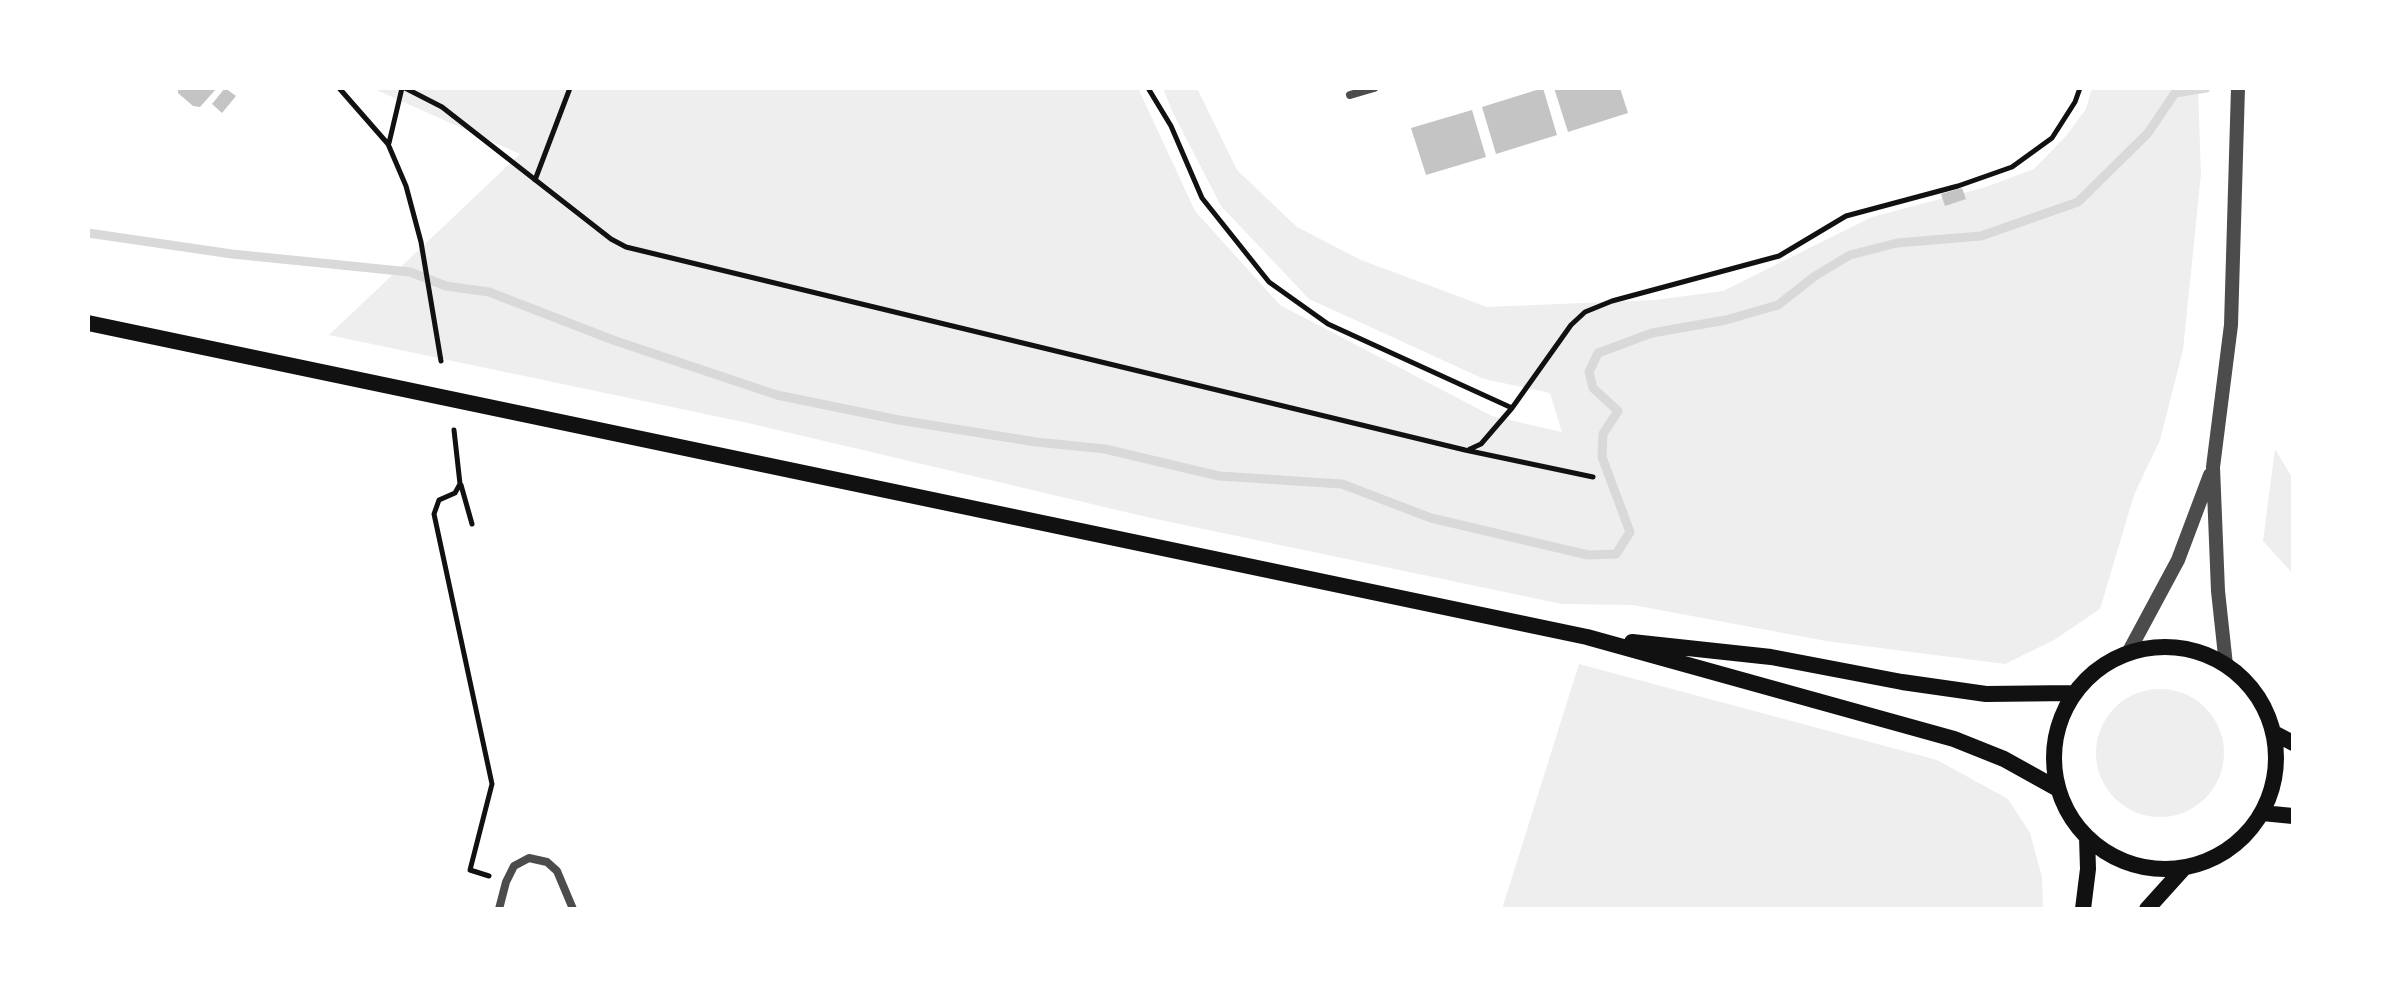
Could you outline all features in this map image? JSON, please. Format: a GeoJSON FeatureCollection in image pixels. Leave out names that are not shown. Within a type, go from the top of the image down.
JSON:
{"type":"FeatureCollection","features":[{"type":"Feature","properties":{"kind":"main road"},"geometry":{"type":"LineString","coordinates":[[88,323],[1587,637],[1954,739],[2004,759],[2058,789]]}},
{"type":"Feature","properties":{"kind":"main road"},"geometry":{"type":"LineString","coordinates":[[1587,637],[1771,657],[1902,682],[1986,694],[2074,693]]}},
{"type":"Feature","properties":{"kind":"main road"},"geometry":{"type":"LineString","coordinates":[[2153,647],[2179,647],[2203,653],[2226,665],[2248,683],[2264,706],[2274,733],[2277,761],[2273,788],[2262,813],[2241,839],[2224,851],[2184,868],[2148,868],[2115,858],[2087,837],[2065,807],[2058,789],[2053,765],[2055,739],[2062,715],[2074,693],[2098,668],[2128,653],[2153,647]]}},
{"type":"Feature","properties":{"kind":"main road"},"geometry":{"type":"LineString","coordinates":[[2274,733],[2293,743]]}},
{"type":"Feature","properties":{"kind":"main road"},"geometry":{"type":"LineString","coordinates":[[2262,813],[2293,816]]}},
{"type":"Feature","properties":{"kind":"main road"},"geometry":{"type":"LineString","coordinates":[[2083,909],[2088,869],[2087,837]]}},
{"type":"Feature","properties":{"kind":"main road"},"geometry":{"type":"LineString","coordinates":[[2147,909],[2184,868]]}},
{"type":"Feature","properties":{"kind":"street"},"geometry":{"type":"LineString","coordinates":[[1350,95],[1374,88]]}},
{"type":"Feature","properties":{"kind":"street"},"geometry":{"type":"LineString","coordinates":[[2226,665],[2218,591],[2213,467],[2231,325],[2238,88]]}},
{"type":"Feature","properties":{"kind":"street"},"geometry":{"type":"LineString","coordinates":[[2128,653],[2178,560],[2213,467]]}},
{"type":"Feature","properties":{"kind":"street"},"geometry":{"type":"LineString","coordinates":[[499,909],[514,866],[529,858],[547,862],[557,871],[573,909]]}},
{"type":"Feature","properties":{"kind":"path"},"geometry":{"type":"LineString","coordinates":[[339,88],[388,144],[406,186],[421,242],[441,361]]}},
{"type":"Feature","properties":{"kind":"path"},"geometry":{"type":"LineString","coordinates":[[388,144],[404,88],[442,107],[611,239],[626,247],[1465,450],[1593,477]]}},
{"type":"Feature","properties":{"kind":"path"},"geometry":{"type":"LineString","coordinates":[[535,180],[570,88]]}},
{"type":"Feature","properties":{"kind":"path"},"geometry":{"type":"LineString","coordinates":[[1148,88],[1171,126],[1202,198],[1269,282],[1328,324],[1512,408]]}},
{"type":"Feature","properties":{"kind":"path"},"geometry":{"type":"LineString","coordinates":[[1465,450],[1481,444],[1512,408],[1571,325],[1585,312],[1612,301],[1779,256],[1846,216],[1958,186],[2012,167],[2052,138],[2075,102],[2080,88]]}},
{"type":"Feature","properties":{"kind":"path"},"geometry":{"type":"LineString","coordinates":[[454,430],[460,484],[472,524]]}},
{"type":"Feature","properties":{"kind":"path"},"geometry":{"type":"LineString","coordinates":[[460,484],[455,493],[439,500],[434,514],[492,784],[470,870],[506,882]]}},
{"type":"Feature","properties":{"kind":"shaded area"},"geometry":{"type":"Polygon","coordinates":[[[372,88],[1138,88],[1195,211],[1280,305],[1492,416],[1562,432],[1550,393],[1484,379],[1309,299],[1221,206],[1163,88],[1197,88],[1237,170],[1297,227],[1361,260],[1487,307],[1655,300],[1723,291],[1872,217],[1986,187],[2034,169],[2066,136],[2086,109],[2092,88],[2198,88],[2201,174],[2183,350],[2160,440],[2134,495],[2100,609],[2054,640],[2005,664],[1826,641],[1633,605],[1562,604],[1151,518],[748,423],[329,335],[520,154],[372,88]]]}},
{"type":"Feature","properties":{"kind":"shaded area"},"geometry":{"type":"Polygon","coordinates":[[[2275,449],[2293,479],[2293,574],[2263,541],[2275,449]]]}},
{"type":"Feature","properties":{"kind":"shaded area"},"geometry":{"type":"Polygon","coordinates":[[[1579,664],[1937,760],[2008,799],[2030,833],[2042,877],[2043,909],[1502,909],[1579,664]]]}},
{"type":"Feature","properties":{"kind":"shaded area"},"geometry":{"type":"Polygon","coordinates":[[[2160,689],[2185,694],[2206,707],[2219,728],[2224,753],[2219,778],[2206,799],[2185,812],[2160,817],[2135,812],[2114,799],[2101,778],[2096,753],[2101,728],[2114,707],[2135,694],[2160,689]]]}},
{"type":"Feature","properties":{"kind":"building"},"geometry":{"type":"Polygon","coordinates":[[[178,88],[217,88],[200,107],[193,106],[178,93],[178,88]]]}},
{"type":"Feature","properties":{"kind":"building"},"geometry":{"type":"Polygon","coordinates":[[[225,88],[236,96],[222,113],[212,104],[225,88]]]}},
{"type":"Feature","properties":{"kind":"building"},"geometry":{"type":"Polygon","coordinates":[[[1543,88],[1557,135],[1496,154],[1482,107],[1543,88]]]}},
{"type":"Feature","properties":{"kind":"building"},"geometry":{"type":"Polygon","coordinates":[[[1554,88],[1620,88],[1628,113],[1568,132],[1554,88]]]}},
{"type":"Feature","properties":{"kind":"building"},"geometry":{"type":"Polygon","coordinates":[[[1472,110],[1486,157],[1426,175],[1411,128],[1472,110]]]}},
{"type":"Feature","properties":{"kind":"building"},"geometry":{"type":"Polygon","coordinates":[[[1962,188],[1966,199],[1945,206],[1941,194],[1962,188]]]}},
{"type":"Feature","properties":{"kind":"waterway"},"geometry":{"type":"LineString","coordinates":[[88,233],[232,254],[410,272],[446,286],[489,292],[613,340],[777,395],[899,420],[1036,442],[1105,449],[1219,476],[1342,484],[1431,518],[1588,555],[1616,554],[1630,532],[1602,457],[1603,434],[1618,411],[1593,388],[1589,372],[1598,353],[1652,333],[1726,320],[1778,305],[1815,276],[1850,255],[1897,243],[1981,236],[2078,202],[2148,133],[2175,93],[2206,88]]}}]}
